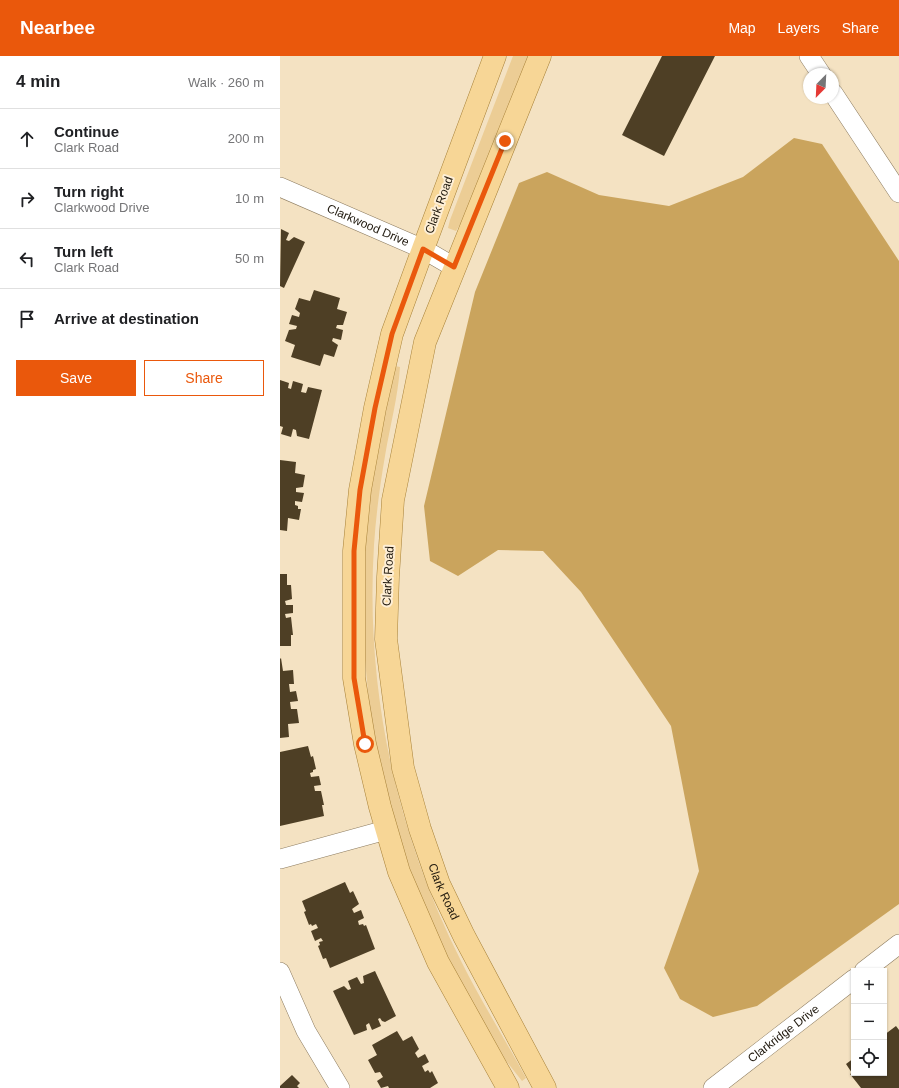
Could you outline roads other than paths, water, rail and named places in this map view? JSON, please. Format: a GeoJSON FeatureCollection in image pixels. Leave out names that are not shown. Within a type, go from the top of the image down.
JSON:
{"type":"FeatureCollection","features":[{"type":"Feature","properties":{"kind":"main road","name":"Clark Road"},"geometry":{"type":"LineString","coordinates":[[495,56],[392,334],[375,408],[360,490],[354,551],[354,678],[365,744],[386,830],[399,872],[438,962],[508,1088]]}},
{"type":"Feature","properties":{"kind":"main road","name":"Clark Road"},"geometry":{"type":"LineString","coordinates":[[540,56],[425,342],[393,500],[386,639],[403,768],[420,829],[439,884],[464,936],[545,1088]]}},
{"type":"Feature","properties":{"kind":"street"},"geometry":{"type":"LineString","coordinates":[[809,56],[817,68]]}},
{"type":"Feature","properties":{"kind":"street"},"geometry":{"type":"LineString","coordinates":[[839,102],[899,193]]}},
{"type":"Feature","properties":{"kind":"street","name":"Clarkwood Drive"},"geometry":{"type":"LineString","coordinates":[[280,187],[423,249],[454,267]]}},
{"type":"Feature","properties":{"kind":"street"},"geometry":{"type":"LineString","coordinates":[[280,859],[386,830]]}},
{"type":"Feature","properties":{"kind":"street"},"geometry":{"type":"LineString","coordinates":[[868,968],[899,944]]}},
{"type":"Feature","properties":{"kind":"street"},"geometry":{"type":"LineString","coordinates":[[280,972],[306,1031],[340,1088]]}},
{"type":"Feature","properties":{"kind":"street","name":"Clarkridge Drive"},"geometry":{"type":"LineString","coordinates":[[713,1088],[851,981]]}}]}
